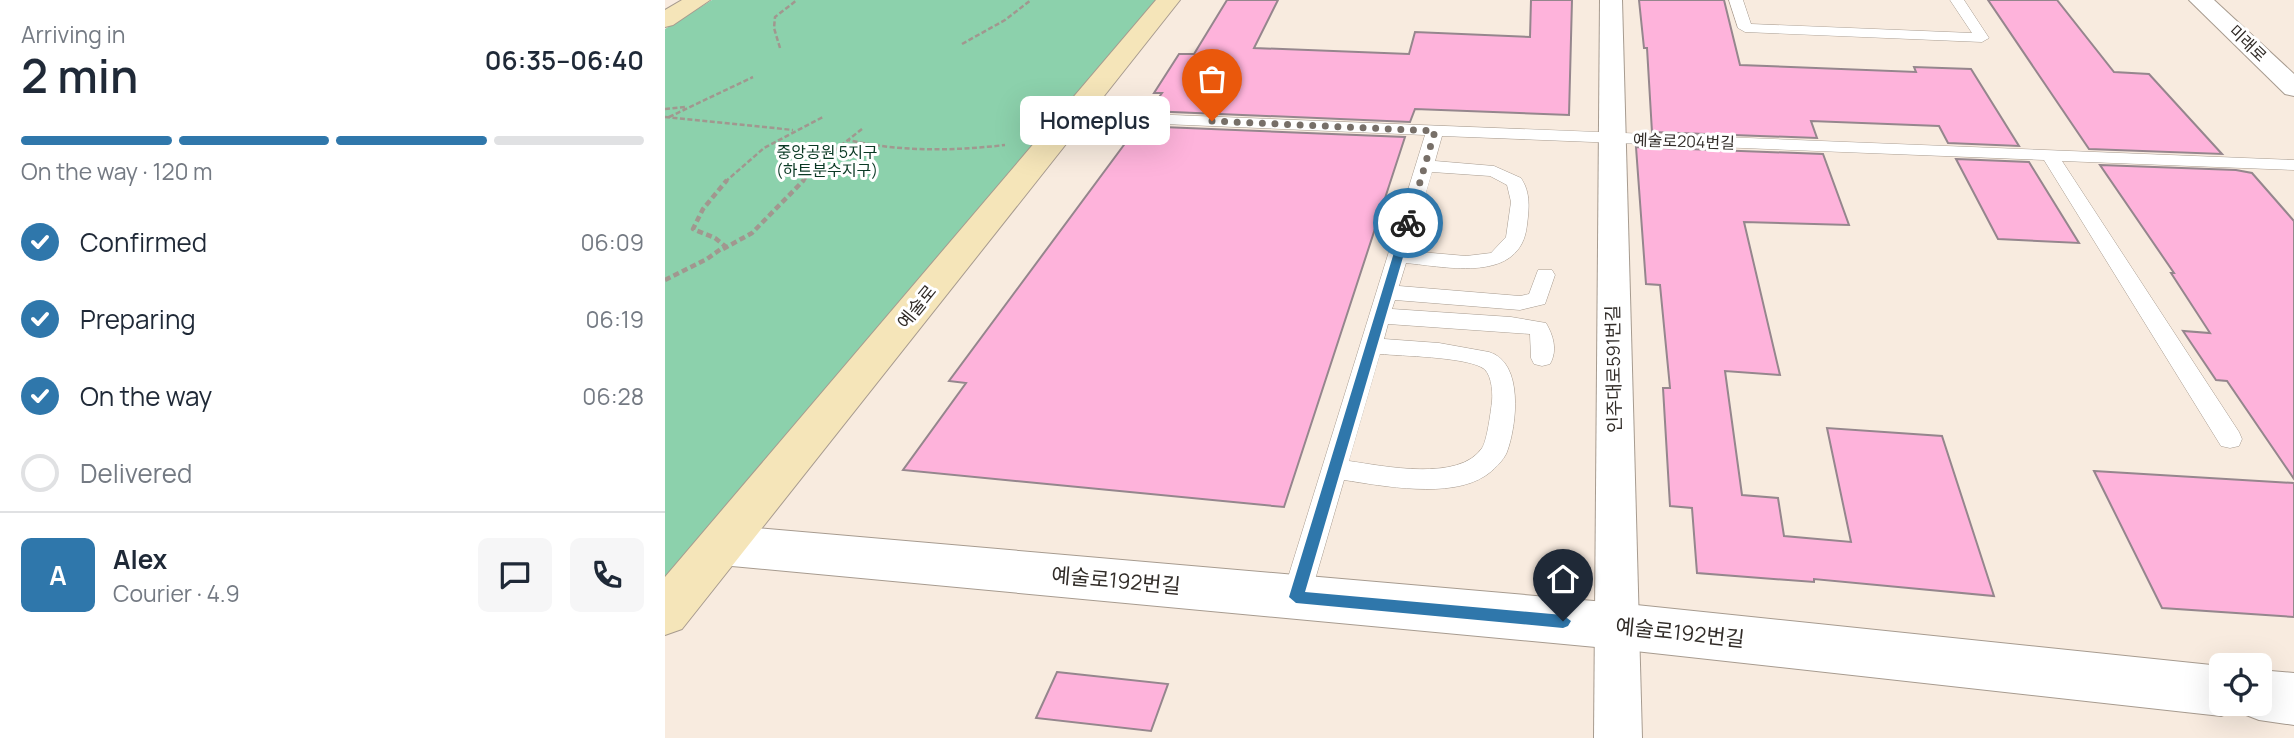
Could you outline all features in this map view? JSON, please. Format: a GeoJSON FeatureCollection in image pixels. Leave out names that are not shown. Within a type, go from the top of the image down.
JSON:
{"type":"FeatureCollection","features":[{"type":"Feature","properties":{"kind":"main road"},"geometry":{"type":"LineString","coordinates":[[665,20],[698,0]]}},
{"type":"Feature","properties":{"kind":"main road","name":"예술로"},"geometry":{"type":"LineString","coordinates":[[665,613],[1168,0]]}},
{"type":"Feature","properties":{"kind":"street","name":"인주대로591번길"},"geometry":{"type":"LineString","coordinates":[[1611,0],[1618,738]]}},
{"type":"Feature","properties":{"kind":"street","name":"미래로"},"geometry":{"type":"LineString","coordinates":[[2201,0],[2294,88]]}},
{"type":"Feature","properties":{"kind":"street","name":"미래로"},"geometry":{"type":"LineString","coordinates":[[2229,0],[2294,56]]}},
{"type":"Feature","properties":{"kind":"street","name":"예술로192번길"},"geometry":{"type":"LineString","coordinates":[[721,545],[1617,626],[2209,690]]}},
{"type":"Feature","properties":{"kind":"street"},"geometry":{"type":"LineString","coordinates":[[2272,696],[2294,699]]}},
{"type":"Feature","properties":{"kind":"lane"},"geometry":{"type":"LineString","coordinates":[[1736,0],[1745,28],[1982,38],[1957,0]]}},
{"type":"Feature","properties":{"kind":"lane","name":"예술로204번길"},"geometry":{"type":"LineString","coordinates":[[1064,127],[1435,131],[2294,165]]}},
{"type":"Feature","properties":{"kind":"lane"},"geometry":{"type":"LineString","coordinates":[[1296,597],[1435,131]]}},
{"type":"Feature","properties":{"kind":"lane"},"geometry":{"type":"LineString","coordinates":[[2050,156],[2230,439]]}},
{"type":"Feature","properties":{"kind":"lane"},"geometry":{"type":"LineString","coordinates":[[1399,256],[1466,262],[1497,259],[1516,239],[1520,202],[1515,182],[1495,171],[1425,166]]}},
{"type":"Feature","properties":{"kind":"lane"},"geometry":{"type":"LineString","coordinates":[[1387,292],[1520,303],[1538,299],[1545,275]]}},
{"type":"Feature","properties":{"kind":"lane"},"geometry":{"type":"LineString","coordinates":[[1380,316],[1538,328],[1543,340],[1542,358]]}},
{"type":"Feature","properties":{"kind":"lane"},"geometry":{"type":"LineString","coordinates":[[1335,469],[1400,478],[1446,478],[1476,469],[1495,451],[1504,399],[1500,372],[1489,360],[1439,351],[1371,346]]}},
{"type":"Feature","properties":{"kind":"path"},"geometry":{"type":"LineString","coordinates":[[780,48],[774,28],[775,17],[797,0]]}},
{"type":"Feature","properties":{"kind":"path"},"geometry":{"type":"LineString","coordinates":[[962,44],[1005,20],[1031,0]]}},
{"type":"Feature","properties":{"kind":"path"},"geometry":{"type":"LineString","coordinates":[[666,117],[753,78]]}},
{"type":"Feature","properties":{"kind":"path"},"geometry":{"type":"LineString","coordinates":[[665,109],[690,106]]}},
{"type":"Feature","properties":{"kind":"path"},"geometry":{"type":"LineString","coordinates":[[666,117],[686,121],[753,122],[794,130]]}},
{"type":"Feature","properties":{"kind":"path"},"geometry":{"type":"LineString","coordinates":[[665,280],[707,259],[725,246],[693,229],[698,217],[721,185],[747,160],[794,130],[823,117]]}},
{"type":"Feature","properties":{"kind":"path"},"geometry":{"type":"LineString","coordinates":[[848,140],[874,147],[922,152],[969,149],[1064,127]]}},
{"type":"Feature","properties":{"kind":"path"},"geometry":{"type":"LineString","coordinates":[[719,250],[752,233],[816,165],[862,129]]}},
{"type":"Feature","properties":{"kind":"green space","name":"중앙공원 5지구 (하트분수지구)"},"geometry":{"type":"Polygon","coordinates":[[[712,0],[1168,0],[665,613],[665,29],[712,0]]]}},
{"type":"Feature","properties":{"kind":"building"},"geometry":{"type":"Polygon","coordinates":[[[1227,0],[1278,0],[1254,48],[1409,54],[1415,32],[1530,37],[1531,0],[1572,0],[1569,115],[1415,109],[1410,122],[1149,111],[1162,93],[1154,93],[1179,54],[1194,54],[1227,0]]]}},
{"type":"Feature","properties":{"kind":"building"},"geometry":{"type":"Polygon","coordinates":[[[1639,0],[1724,0],[1740,65],[1916,72],[1914,67],[1971,69],[2019,146],[1948,143],[1939,126],[1811,121],[1817,138],[1652,132],[1647,48],[1644,48],[1639,0]]]}},
{"type":"Feature","properties":{"kind":"building"},"geometry":{"type":"Polygon","coordinates":[[[1988,0],[2057,0],[2114,72],[2149,74],[2222,154],[2089,149],[1988,0]]]}},
{"type":"Feature","properties":{"kind":"building"},"geometry":{"type":"Polygon","coordinates":[[[1138,126],[1405,137],[1284,507],[903,470],[966,383],[949,381],[1138,126]]]}},
{"type":"Feature","properties":{"kind":"building"},"geometry":{"type":"Polygon","coordinates":[[[1636,147],[1823,154],[1849,225],[1744,222],[1780,375],[1725,371],[1742,495],[1778,498],[1784,536],[1851,542],[1827,428],[1942,436],[1994,596],[1814,579],[1814,582],[1697,573],[1692,508],[1670,506],[1663,388],[1670,388],[1660,285],[1646,284],[1636,147]]]}},
{"type":"Feature","properties":{"kind":"building"},"geometry":{"type":"Polygon","coordinates":[[[1956,159],[2029,162],[2079,243],[1998,239],[1956,159]]]}},
{"type":"Feature","properties":{"kind":"building"},"geometry":{"type":"Polygon","coordinates":[[[2100,165],[2236,170],[2252,173],[2294,221],[2294,479],[2227,381],[2216,380],[2183,331],[2210,333],[2171,273],[2174,273],[2100,165]]]}},
{"type":"Feature","properties":{"kind":"building"},"geometry":{"type":"Polygon","coordinates":[[[2094,471],[2294,483],[2294,617],[2162,608],[2094,471]]]}},
{"type":"Feature","properties":{"kind":"building"},"geometry":{"type":"Polygon","coordinates":[[[1057,672],[1168,684],[1151,731],[1036,718],[1057,672]]]}},
{"type":"Feature","properties":{"kind":"way so far"},"geometry":{"type":"LineString","coordinates":[[1212,121],[1435,131],[1408,223]]}},
{"type":"Feature","properties":{"kind":"place","name":"Homeplus"},"geometry":{"type":"Point","coordinates":[1212,121]}},
{"type":"Feature","properties":{"kind":"route"},"geometry":{"type":"LineString","coordinates":[[1408,223],[1296,597],[1563,621]]}}]}
